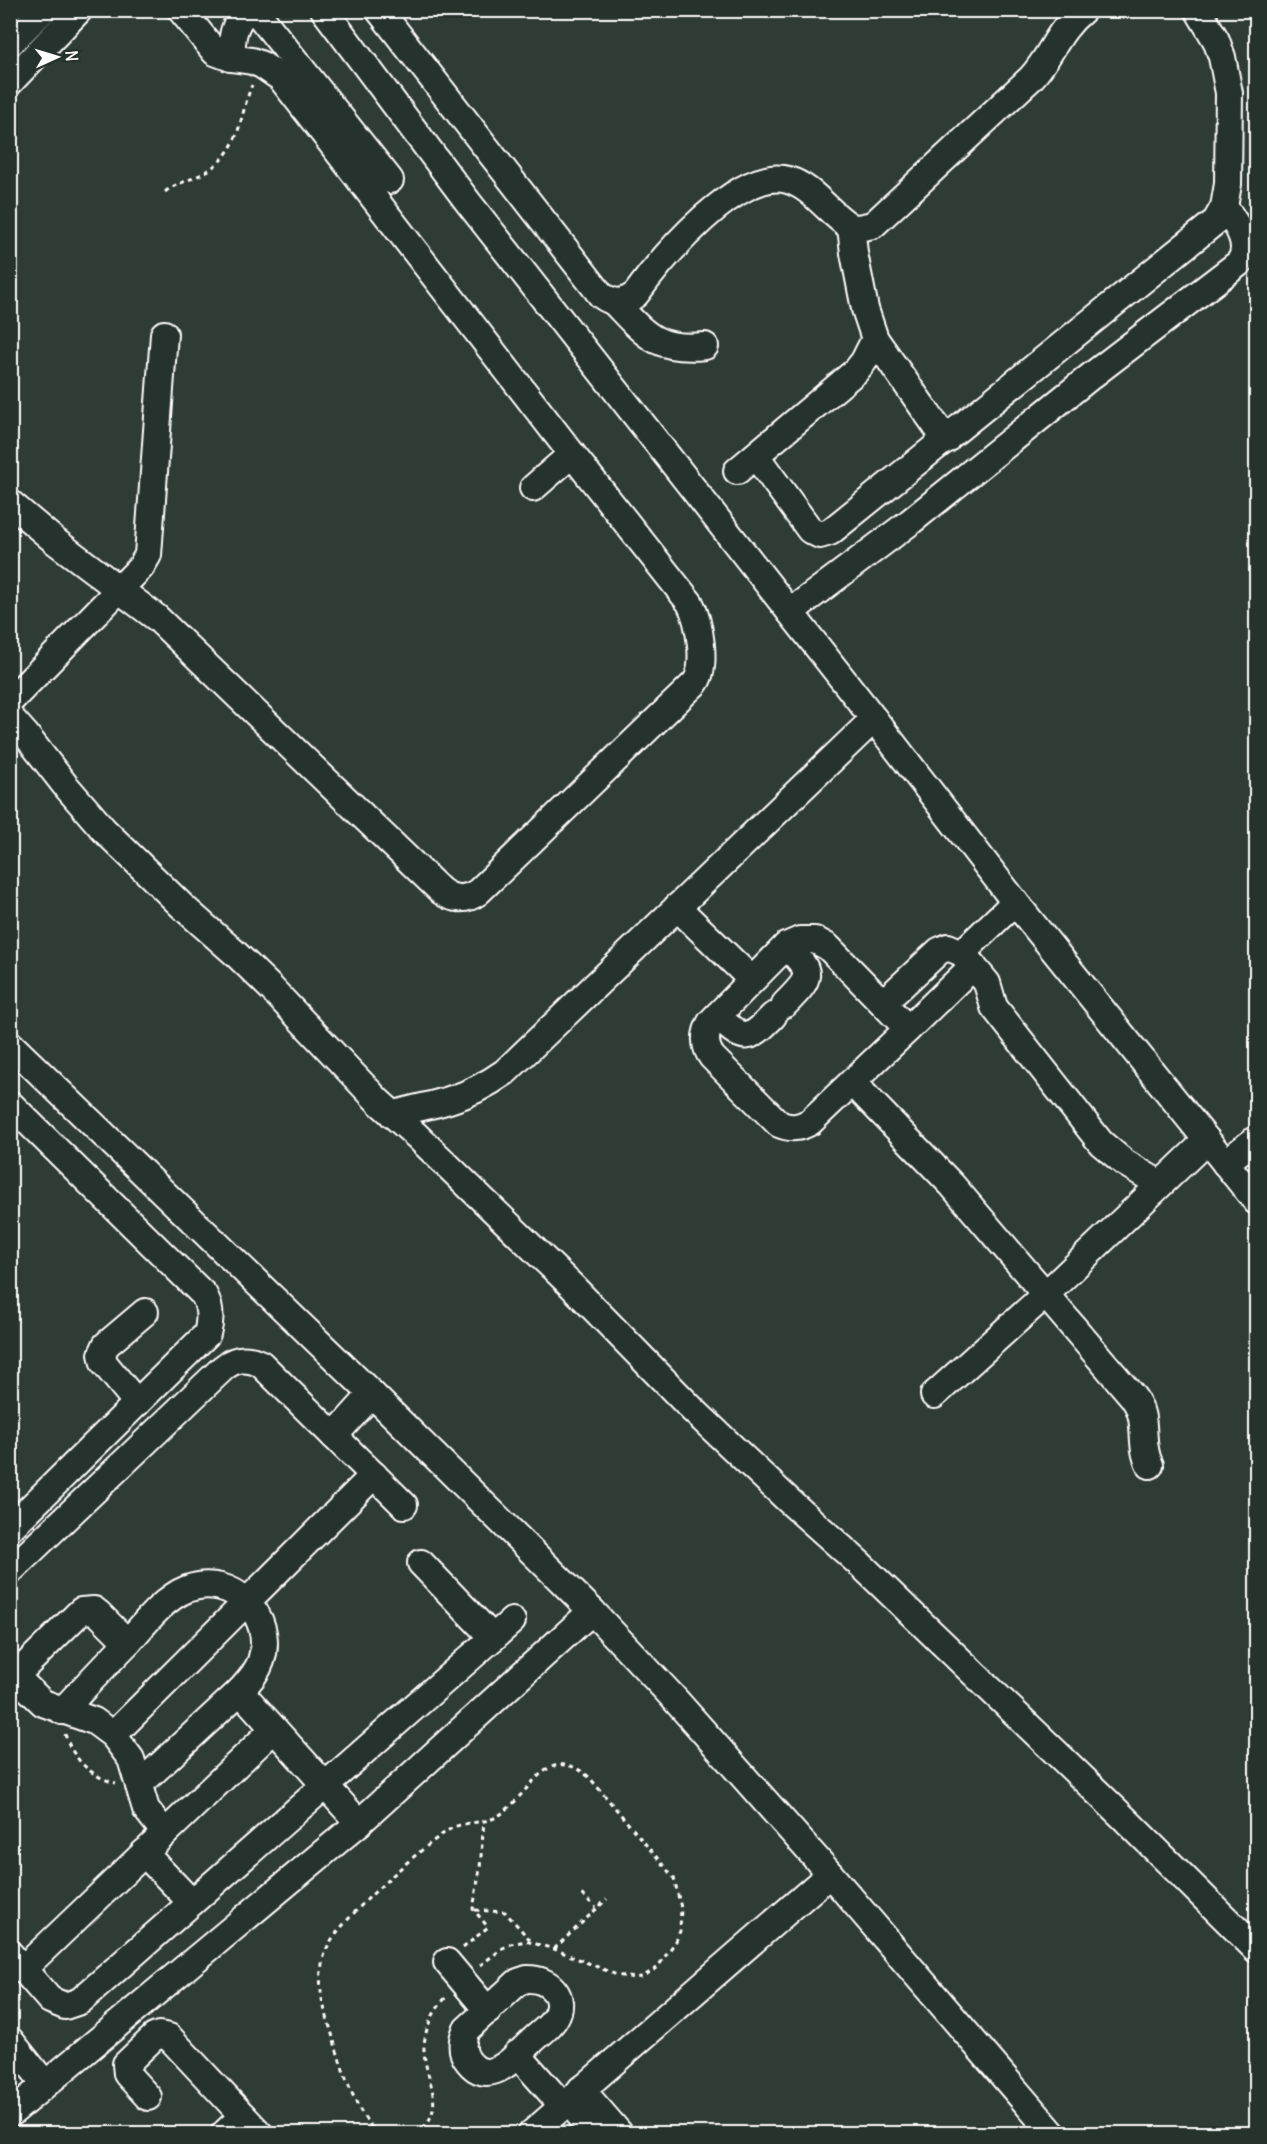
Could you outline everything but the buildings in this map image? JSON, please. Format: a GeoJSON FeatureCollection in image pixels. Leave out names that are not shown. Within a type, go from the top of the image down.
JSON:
{"type":"FeatureCollection","features":[{"type":"Feature","properties":{"kind":"street"},"geometry":{"type":"LineString","coordinates":[[10,43],[43,10]]}},
{"type":"Feature","properties":{"kind":"street"},"geometry":{"type":"LineString","coordinates":[[10,82],[79,10]]}},
{"type":"Feature","properties":{"kind":"street"},"geometry":{"type":"LineString","coordinates":[[10,503],[47,535],[157,618],[441,891],[453,898],[473,896],[695,683],[701,673],[698,623],[690,603],[281,78],[252,61],[231,58],[215,52],[181,10]]}},
{"type":"Feature","properties":{"kind":"street"},"geometry":{"type":"LineString","coordinates":[[324,10],[468,202],[1015,902],[1257,1201]]}},
{"type":"Feature","properties":{"kind":"street"},"geometry":{"type":"LineString","coordinates":[[379,10],[600,295],[614,302],[647,336],[659,343],[689,348],[705,346]]}},
{"type":"Feature","properties":{"kind":"street"},"geometry":{"type":"LineString","coordinates":[[614,302],[622,302],[636,294],[672,249],[712,211],[732,196],[761,180],[778,178],[796,183],[851,227],[873,225],[1031,78],[1046,59],[1058,36],[1083,10]]}},
{"type":"Feature","properties":{"kind":"street"},"geometry":{"type":"LineString","coordinates":[[875,339],[856,371],[747,463],[810,530],[820,535],[830,532],[1210,226],[1224,207],[1228,183],[1229,93],[1227,75],[1219,48],[1198,10]]}},
{"type":"Feature","properties":{"kind":"street"},"geometry":{"type":"LineString","coordinates":[[231,58],[232,36],[239,19],[260,13],[390,180]]}},
{"type":"Feature","properties":{"kind":"street"},"geometry":{"type":"LineString","coordinates":[[790,612],[910,522],[1091,376],[1239,263],[1243,258],[1245,245],[1238,228],[1224,207]]}},
{"type":"Feature","properties":{"kind":"street"},"geometry":{"type":"LineString","coordinates":[[851,227],[865,309],[875,339],[946,440]]}},
{"type":"Feature","properties":{"kind":"street"},"geometry":{"type":"LineString","coordinates":[[10,701],[141,567],[149,548],[164,334]]}},
{"type":"Feature","properties":{"kind":"street"},"geometry":{"type":"LineString","coordinates":[[532,488],[572,454]]}},
{"type":"Feature","properties":{"kind":"street"},"geometry":{"type":"LineString","coordinates":[[10,717],[70,792],[104,830],[183,907],[262,978],[343,1065],[572,1286],[692,1409],[898,1600],[1257,1948]]}},
{"type":"Feature","properties":{"kind":"street"},"geometry":{"type":"LineString","coordinates":[[393,1115],[415,1107],[452,1100],[505,1072],[874,719]]}},
{"type":"Feature","properties":{"kind":"street"},"geometry":{"type":"LineString","coordinates":[[908,1029],[828,947],[815,940],[800,940],[786,946],[752,980],[717,1016],[707,1029],[705,1036],[708,1051],[779,1124],[792,1128],[804,1125],[908,1029],[1015,902]]}},
{"type":"Feature","properties":{"kind":"street"},"geometry":{"type":"LineString","coordinates":[[677,907],[752,980]]}},
{"type":"Feature","properties":{"kind":"street"},"geometry":{"type":"LineString","coordinates":[[717,1016],[736,1033],[747,1036],[758,1032],[802,986],[807,974],[802,961],[786,946]]}},
{"type":"Feature","properties":{"kind":"street"},"geometry":{"type":"LineString","coordinates":[[883,1003],[939,951],[948,947],[953,948],[967,959],[987,983],[994,1008],[1091,1132],[1119,1158],[1160,1185]]}},
{"type":"Feature","properties":{"kind":"street"},"geometry":{"type":"LineString","coordinates":[[10,1044],[372,1394],[592,1611],[671,1695],[830,1874],[1053,2133]]}},
{"type":"Feature","properties":{"kind":"street"},"geometry":{"type":"LineString","coordinates":[[852,1082],[952,1185],[1139,1404],[1144,1422],[1144,1449],[1150,1465]]}},
{"type":"Feature","properties":{"kind":"street"},"geometry":{"type":"LineString","coordinates":[[10,1104],[204,1295],[210,1316],[207,1334],[10,1528]]}},
{"type":"Feature","properties":{"kind":"street"},"geometry":{"type":"LineString","coordinates":[[1225,1163],[1257,1139]]}},
{"type":"Feature","properties":{"kind":"street"},"geometry":{"type":"LineString","coordinates":[[934,1395],[1046,1294],[1207,1140]]}},
{"type":"Feature","properties":{"kind":"street"},"geometry":{"type":"LineString","coordinates":[[137,1403],[104,1363],[102,1354],[106,1345],[145,1312]]}},
{"type":"Feature","properties":{"kind":"street"},"geometry":{"type":"LineString","coordinates":[[10,1571],[223,1368],[237,1360],[254,1360],[261,1364],[404,1505]]}},
{"type":"Feature","properties":{"kind":"street"},"geometry":{"type":"LineString","coordinates":[[334,1436],[372,1394]]}},
{"type":"Feature","properties":{"kind":"street"},"geometry":{"type":"LineString","coordinates":[[113,1735],[374,1475]]}},
{"type":"Feature","properties":{"kind":"street"},"geometry":{"type":"LineString","coordinates":[[421,1563],[493,1638]]}},
{"type":"Feature","properties":{"kind":"street"},"geometry":{"type":"LineString","coordinates":[[62,1719],[127,1642],[155,1613],[186,1589],[219,1586],[247,1601],[258,1614],[263,1630],[264,1647],[261,1663],[240,1691],[131,1785]]}},
{"type":"Feature","properties":{"kind":"street"},"geometry":{"type":"LineString","coordinates":[[127,1642],[94,1610],[81,1611],[13,1679],[62,1719],[94,1721],[113,1735],[130,1759],[131,1785],[165,1833]]}},
{"type":"Feature","properties":{"kind":"street"},"geometry":{"type":"LineString","coordinates":[[10,2114],[359,1823],[592,1611]]}},
{"type":"Feature","properties":{"kind":"street"},"geometry":{"type":"LineString","coordinates":[[274,1728],[144,1853],[17,1962],[50,2000],[65,2006],[80,2001],[512,1621]]}},
{"type":"Feature","properties":{"kind":"street"},"geometry":{"type":"LineString","coordinates":[[240,1691],[359,1823]]}},
{"type":"Feature","properties":{"kind":"street"},"geometry":{"type":"LineString","coordinates":[[144,1853],[191,1902]]}},
{"type":"Feature","properties":{"kind":"street"},"geometry":{"type":"LineString","coordinates":[[531,2133],[830,1874]]}},
{"type":"Feature","properties":{"kind":"street"},"geometry":{"type":"LineString","coordinates":[[455,1972],[488,2011]]}},
{"type":"Feature","properties":{"kind":"street"},"geometry":{"type":"LineString","coordinates":[[536,1979],[551,1987],[559,2003],[555,2020],[518,2054],[501,2068],[484,2071],[469,2063],[464,2055],[463,2038],[466,2030],[518,1982],[536,1979]]}},
{"type":"Feature","properties":{"kind":"street"},"geometry":{"type":"LineString","coordinates":[[148,2097],[127,2074],[126,2064],[154,2037],[164,2035],[174,2040],[252,2125],[224,2133]]}},
{"type":"Feature","properties":{"kind":"street"},"geometry":{"type":"LineString","coordinates":[[10,2040],[45,2084]]}},
{"type":"Feature","properties":{"kind":"street"},"geometry":{"type":"LineString","coordinates":[[518,2054],[571,2099],[620,2133]]}},
{"type":"Feature","properties":{"kind":"street"},"geometry":{"type":"LineString","coordinates":[[571,2099],[596,2133]]}},
{"type":"Feature","properties":{"kind":"path"},"geometry":{"type":"LineString","coordinates":[[165,192],[176,184],[202,174],[223,158],[238,135],[249,92],[262,65]]}},
{"type":"Feature","properties":{"kind":"path"},"geometry":{"type":"LineString","coordinates":[[62,1719],[70,1747],[84,1766],[109,1782],[131,1785]]}},
{"type":"Feature","properties":{"kind":"path"},"geometry":{"type":"LineString","coordinates":[[378,2133],[372,2128],[352,2091],[322,2004],[320,1977],[327,1948],[334,1934],[411,1859],[453,1828],[469,1822],[484,1821],[502,1813],[546,1769],[560,1765],[574,1767],[589,1777],[674,1878],[680,1898],[680,1930],[663,1961],[650,1973],[634,1978],[625,1977],[532,1942],[520,1942],[503,1948],[455,1972]]}},
{"type":"Feature","properties":{"kind":"path"},"geometry":{"type":"LineString","coordinates":[[416,2133],[430,2119],[434,2102],[424,2047],[428,2025],[455,1972],[488,1927],[473,1909],[480,1868],[484,1821]]}},
{"type":"Feature","properties":{"kind":"path"},"geometry":{"type":"LineString","coordinates":[[582,1894],[596,1908]]}},
{"type":"Feature","properties":{"kind":"path"},"geometry":{"type":"LineString","coordinates":[[554,1949],[607,1899]]}},
{"type":"Feature","properties":{"kind":"path"},"geometry":{"type":"LineString","coordinates":[[473,1909],[505,1912],[532,1942]]}}]}
